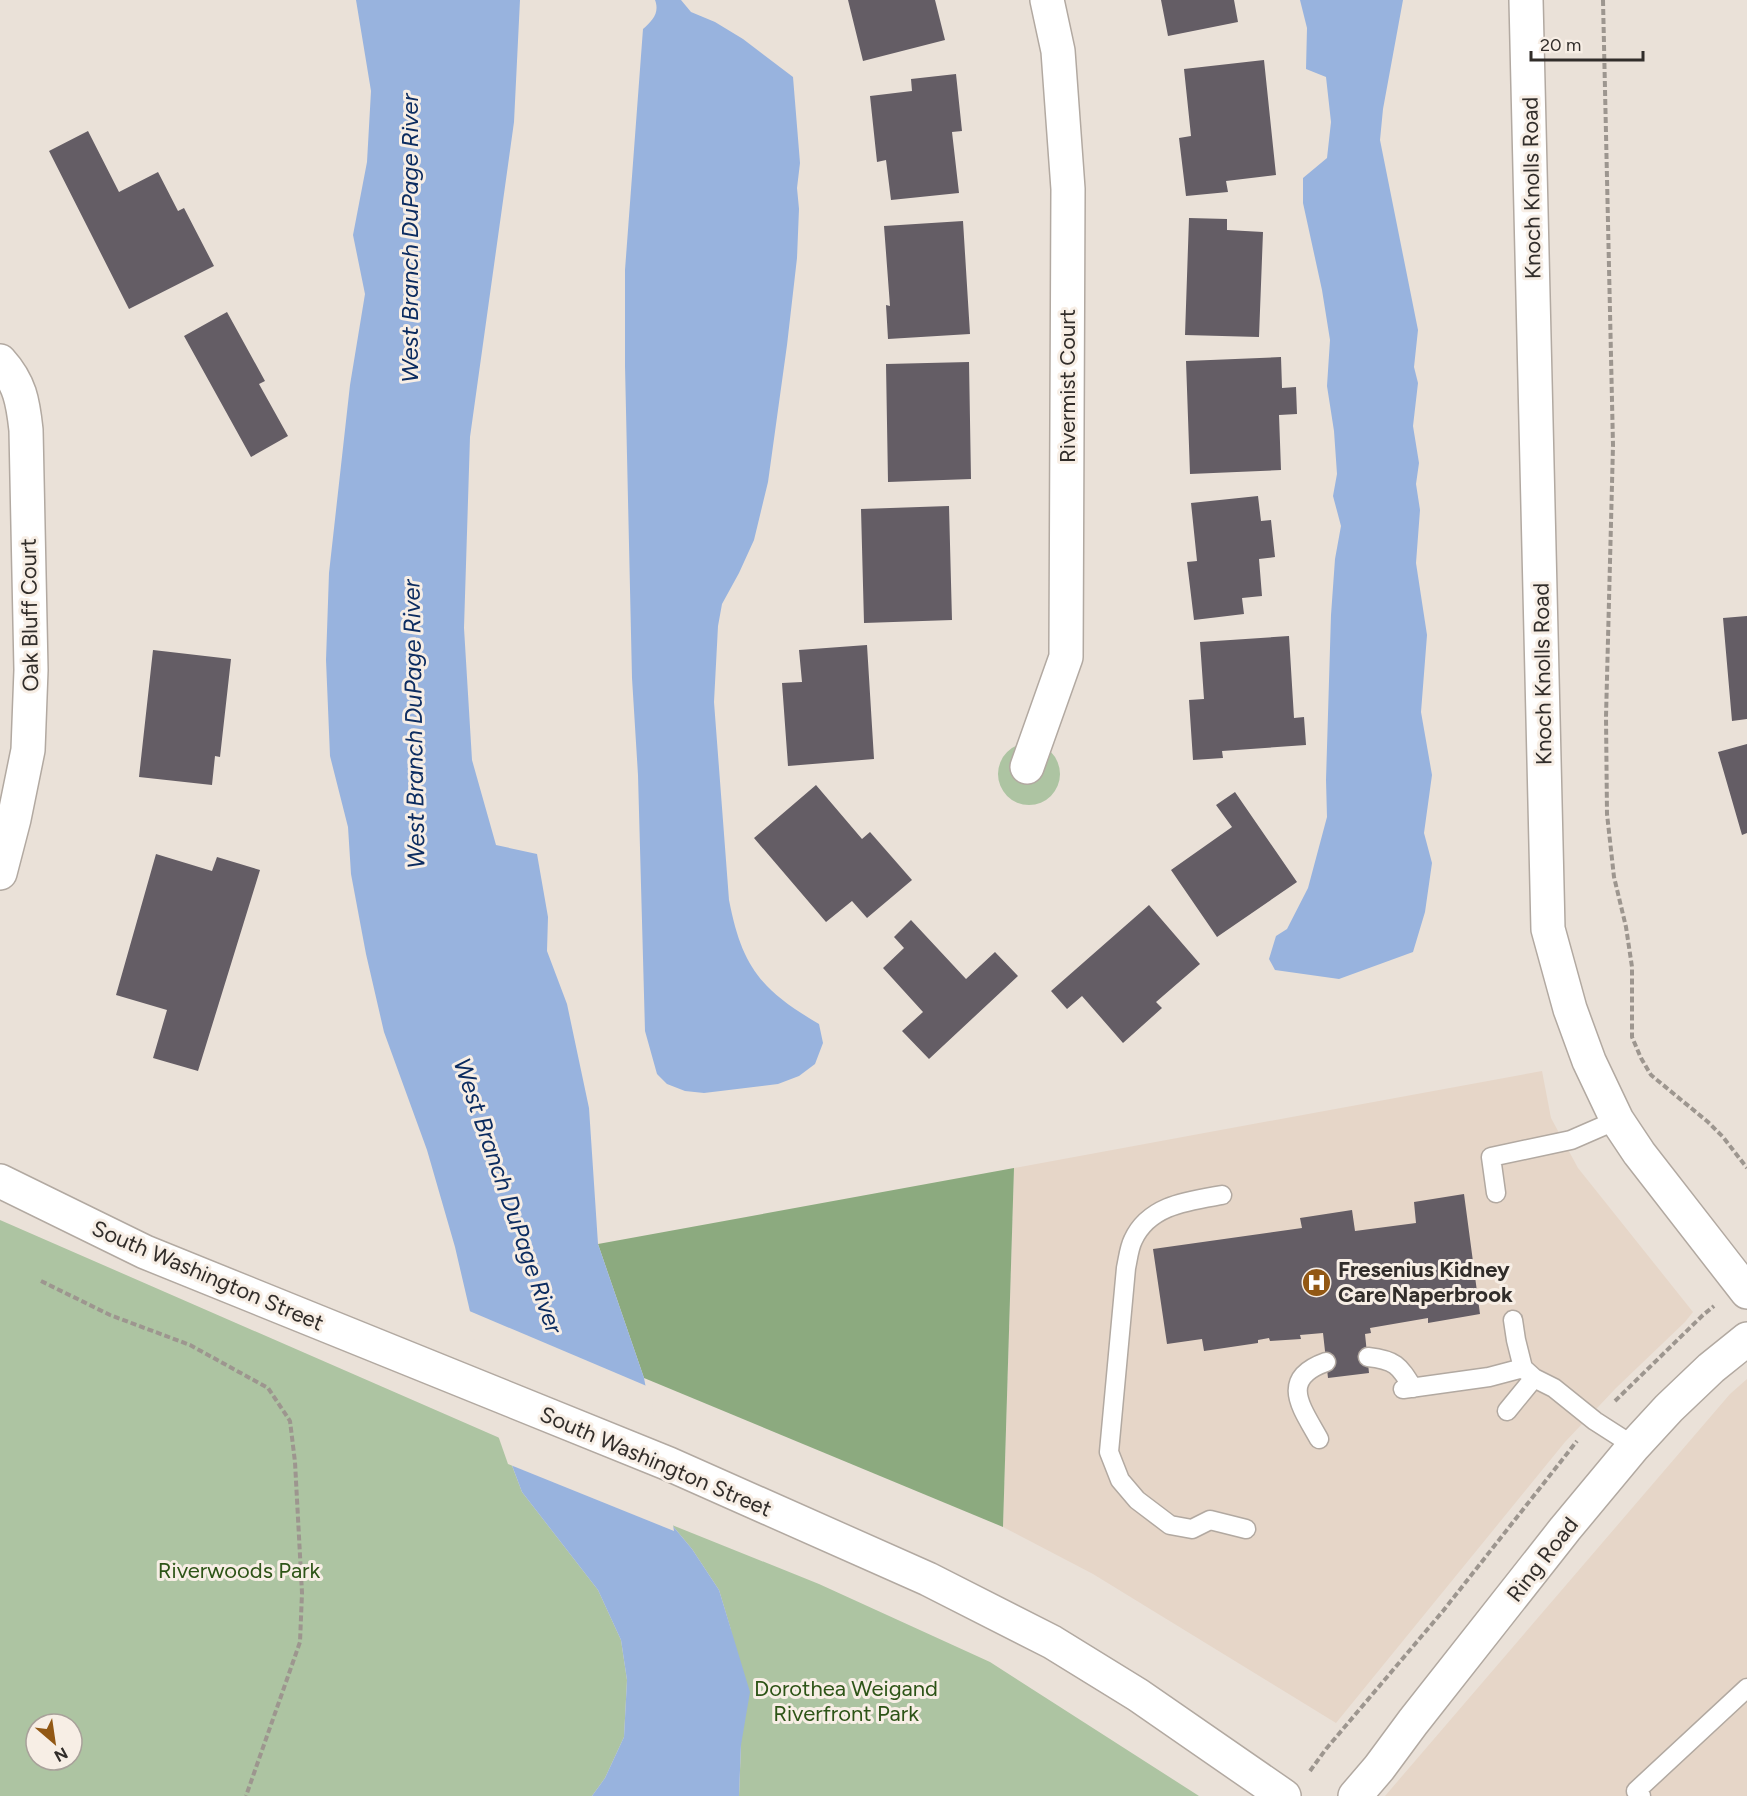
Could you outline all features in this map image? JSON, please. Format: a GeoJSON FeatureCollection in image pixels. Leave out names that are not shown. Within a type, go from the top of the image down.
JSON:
{"type":"FeatureCollection","features":[{"type":"Feature","properties":{"kind":"street","name":"Rivermist Court"},"geometry":{"type":"LineString","coordinates":[[1027,767],[1066,657],[1068,189],[1058,51],[1047,0]]}},
{"type":"Feature","properties":{"kind":"street","name":"Knoch Knolls Road"},"geometry":{"type":"LineString","coordinates":[[1527,0],[1548,929],[1570,1010],[1589,1061],[1617,1120],[1639,1153],[1747,1292]]}},
{"type":"Feature","properties":{"kind":"street","name":"Oak Bluff Court"},"geometry":{"type":"LineString","coordinates":[[0,361],[14,380],[23,401],[26,430],[31,670],[28,750],[0,873]]}},
{"type":"Feature","properties":{"kind":"street","name":"South Washington Street"},"geometry":{"type":"LineString","coordinates":[[0,1181],[146,1252],[669,1464],[928,1579],[1052,1641],[1138,1695],[1295,1787]]}},
{"type":"Feature","properties":{"kind":"street","name":"Ring Road"},"geometry":{"type":"LineString","coordinates":[[1355,1796],[1565,1529],[1634,1446],[1677,1400],[1747,1339]]}},
{"type":"Feature","properties":{"kind":"lane"},"geometry":{"type":"LineString","coordinates":[[1496,1193],[1491,1157],[1571,1140],[1617,1120]]}},
{"type":"Feature","properties":{"kind":"lane"},"geometry":{"type":"LineString","coordinates":[[1222,1195],[1179,1202],[1148,1218],[1133,1240],[1126,1268],[1109,1452],[1120,1480],[1137,1500],[1170,1525],[1192,1528],[1210,1520],[1246,1529]]}},
{"type":"Feature","properties":{"kind":"lane"},"geometry":{"type":"LineString","coordinates":[[1513,1320],[1516,1340],[1529,1373]]}},
{"type":"Feature","properties":{"kind":"lane"},"geometry":{"type":"LineString","coordinates":[[1368,1357],[1383,1359],[1401,1368],[1408,1389],[1529,1373],[1554,1388],[1595,1421],[1634,1446]]}},
{"type":"Feature","properties":{"kind":"lane"},"geometry":{"type":"LineString","coordinates":[[1318,1439],[1296,1398],[1298,1384],[1311,1367],[1326,1362]]}},
{"type":"Feature","properties":{"kind":"lane"},"geometry":{"type":"LineString","coordinates":[[1507,1411],[1529,1373]]}},
{"type":"Feature","properties":{"kind":"lane"},"geometry":{"type":"LineString","coordinates":[[1641,1796],[1636,1791],[1747,1688]]}},
{"type":"Feature","properties":{"kind":"path"},"geometry":{"type":"LineString","coordinates":[[1603,0],[1612,444],[1607,814],[1614,877],[1626,927],[1632,967],[1632,1036],[1651,1075],[1708,1122],[1747,1168]]}},
{"type":"Feature","properties":{"kind":"path"},"geometry":{"type":"LineString","coordinates":[[41,1281],[110,1315],[190,1345],[268,1388],[290,1421],[295,1462],[302,1593],[300,1642],[246,1796]]}},
{"type":"Feature","properties":{"kind":"path"},"geometry":{"type":"LineString","coordinates":[[1295,1787],[1443,1611],[1571,1448],[1595,1421],[1703,1315]]}},
{"type":"Feature","properties":{"kind":"shaded area"},"geometry":{"type":"Polygon","coordinates":[[[1542,1071],[1551,1118],[1578,1168],[1693,1312],[1565,1442],[1336,1723],[1093,1574],[1003,1527],[1014,1168],[1542,1071]]]}},
{"type":"Feature","properties":{"kind":"shaded area"},"geometry":{"type":"Polygon","coordinates":[[[1747,1379],[1747,1796],[1385,1796],[1730,1394],[1747,1379]]]}},
{"type":"Feature","properties":{"kind":"green space"},"geometry":{"type":"Polygon","coordinates":[[[1029,743],[1041,745],[1051,752],[1058,762],[1060,774],[1058,786],[1051,796],[1041,803],[1029,805],[1017,803],[1007,796],[1000,786],[998,774],[1000,762],[1007,752],[1017,745],[1029,743]]]}},
{"type":"Feature","properties":{"kind":"green space"},"geometry":{"type":"Polygon","coordinates":[[[1014,1168],[1003,1527],[644,1378],[598,1244],[1014,1168]]]}},
{"type":"Feature","properties":{"kind":"green space","name":"Riverwoods Park"},"geometry":{"type":"Polygon","coordinates":[[[0,1220],[502,1439],[522,1492],[598,1590],[621,1640],[627,1680],[624,1737],[605,1778],[592,1796],[0,1796],[0,1220]]]}},
{"type":"Feature","properties":{"kind":"green space","name":"Dorothea Weigand Riverfront Park"},"geometry":{"type":"Polygon","coordinates":[[[672,1525],[819,1584],[990,1662],[1199,1796],[739,1796],[741,1745],[731,1630],[719,1590],[692,1549],[672,1525]]]}},
{"type":"Feature","properties":{"kind":"water","name":"West Branch DuPage River"},"geometry":{"type":"Polygon","coordinates":[[[356,0],[520,0],[514,122],[470,437],[464,628],[472,760],[496,845],[537,854],[548,917],[547,951],[567,1004],[589,1108],[598,1244],[644,1378],[672,1525],[692,1549],[719,1590],[750,1692],[741,1745],[739,1796],[592,1796],[605,1778],[624,1737],[627,1680],[621,1640],[598,1590],[522,1492],[496,1423],[455,1247],[427,1150],[384,1032],[366,954],[351,874],[348,827],[330,756],[326,660],[329,573],[350,385],[365,294],[353,235],[367,162],[371,91],[356,0]]]}},
{"type":"Feature","properties":{"kind":"water"},"geometry":{"type":"Polygon","coordinates":[[[655,0],[681,0],[691,12],[715,22],[743,39],[793,77],[800,163],[797,188],[799,209],[797,258],[768,482],[754,540],[722,604],[718,626],[714,702],[729,900],[740,943],[748,960],[768,987],[782,1000],[819,1024],[823,1043],[815,1064],[799,1076],[778,1084],[704,1093],[685,1091],[667,1084],[657,1074],[645,1031],[638,775],[632,678],[625,270],[643,29],[656,13],[655,0]]]}},
{"type":"Feature","properties":{"kind":"water"},"geometry":{"type":"Polygon","coordinates":[[[1300,0],[1403,0],[1383,109],[1380,140],[1418,330],[1414,367],[1418,383],[1413,426],[1419,463],[1416,484],[1420,510],[1416,563],[1427,635],[1421,712],[1432,775],[1424,833],[1432,863],[1425,912],[1413,952],[1339,979],[1275,970],[1269,959],[1276,936],[1287,929],[1308,888],[1327,817],[1331,615],[1335,559],[1341,526],[1333,496],[1337,474],[1334,431],[1327,386],[1330,340],[1322,290],[1303,203],[1303,178],[1327,158],[1331,122],[1326,77],[1306,69],[1307,28],[1300,0]]]}},
{"type":"Feature","properties":{"kind":"pier"},"geometry":{"type":"Polygon","coordinates":[[[467,1310],[649,1387],[674,1531],[508,1464],[494,1424],[467,1310]]]}},
{"type":"Feature","properties":{"kind":"building"},"geometry":{"type":"Polygon","coordinates":[[[848,0],[935,0],[945,40],[863,61],[848,0]]]}},
{"type":"Feature","properties":{"kind":"building"},"geometry":{"type":"Polygon","coordinates":[[[1161,0],[1234,0],[1238,22],[1168,36],[1161,0]]]}},
{"type":"Feature","properties":{"kind":"building"},"geometry":{"type":"Polygon","coordinates":[[[1264,60],[1276,175],[1226,181],[1228,192],[1186,196],[1179,138],[1191,136],[1184,69],[1264,60]]]}},
{"type":"Feature","properties":{"kind":"building"},"geometry":{"type":"Polygon","coordinates":[[[956,74],[962,131],[952,132],[959,193],[891,200],[886,160],[877,162],[870,96],[912,91],[911,79],[956,74]]]}},
{"type":"Feature","properties":{"kind":"building"},"geometry":{"type":"Polygon","coordinates":[[[88,131],[119,192],[158,172],[178,211],[184,208],[214,266],[129,309],[49,151],[88,131]]]}},
{"type":"Feature","properties":{"kind":"building"},"geometry":{"type":"Polygon","coordinates":[[[1189,218],[1227,219],[1227,230],[1263,232],[1259,337],[1185,335],[1189,218]]]}},
{"type":"Feature","properties":{"kind":"building"},"geometry":{"type":"Polygon","coordinates":[[[963,221],[970,334],[888,339],[886,305],[890,306],[884,226],[963,221]]]}},
{"type":"Feature","properties":{"kind":"building"},"geometry":{"type":"Polygon","coordinates":[[[227,312],[265,381],[259,384],[288,436],[251,457],[184,336],[227,312]]]}},
{"type":"Feature","properties":{"kind":"building"},"geometry":{"type":"Polygon","coordinates":[[[1281,357],[1282,388],[1296,387],[1297,414],[1279,415],[1281,470],[1190,474],[1186,361],[1281,357]]]}},
{"type":"Feature","properties":{"kind":"building"},"geometry":{"type":"Polygon","coordinates":[[[969,362],[971,479],[888,482],[886,364],[969,362]]]}},
{"type":"Feature","properties":{"kind":"building"},"geometry":{"type":"Polygon","coordinates":[[[1258,496],[1261,521],[1271,520],[1275,557],[1259,559],[1262,596],[1242,598],[1244,614],[1194,620],[1187,562],[1197,561],[1191,503],[1258,496]]]}},
{"type":"Feature","properties":{"kind":"building"},"geometry":{"type":"Polygon","coordinates":[[[949,506],[952,620],[864,623],[861,509],[949,506]]]}},
{"type":"Feature","properties":{"kind":"building"},"geometry":{"type":"Polygon","coordinates":[[[1747,616],[1747,719],[1732,721],[1723,618],[1747,616]]]}},
{"type":"Feature","properties":{"kind":"building"},"geometry":{"type":"Polygon","coordinates":[[[1289,636],[1294,718],[1304,717],[1306,745],[1222,751],[1223,758],[1193,760],[1189,700],[1204,699],[1200,642],[1289,636]]]}},
{"type":"Feature","properties":{"kind":"building"},"geometry":{"type":"Polygon","coordinates":[[[867,645],[874,759],[788,766],[782,683],[802,682],[799,650],[867,645]]]}},
{"type":"Feature","properties":{"kind":"building"},"geometry":{"type":"Polygon","coordinates":[[[153,650],[231,659],[220,757],[215,756],[212,785],[139,777],[153,650]]]}},
{"type":"Feature","properties":{"kind":"building"},"geometry":{"type":"Polygon","coordinates":[[[1747,744],[1747,833],[1742,835],[1718,752],[1747,744]]]}},
{"type":"Feature","properties":{"kind":"building"},"geometry":{"type":"Polygon","coordinates":[[[816,785],[862,839],[870,832],[912,880],[867,918],[852,901],[826,922],[754,838],[816,785]]]}},
{"type":"Feature","properties":{"kind":"building"},"geometry":{"type":"Polygon","coordinates":[[[1235,792],[1297,882],[1217,937],[1171,870],[1232,827],[1216,805],[1235,792]]]}},
{"type":"Feature","properties":{"kind":"building"},"geometry":{"type":"Polygon","coordinates":[[[156,854],[212,871],[217,857],[260,870],[198,1071],[153,1058],[167,1010],[116,995],[156,854]]]}},
{"type":"Feature","properties":{"kind":"building"},"geometry":{"type":"Polygon","coordinates":[[[1149,905],[1200,964],[1156,1002],[1162,1008],[1123,1043],[1082,996],[1067,1009],[1051,991],[1149,905]]]}},
{"type":"Feature","properties":{"kind":"building"},"geometry":{"type":"Polygon","coordinates":[[[911,920],[966,979],[995,952],[1018,976],[929,1059],[902,1031],[923,1012],[883,968],[904,948],[894,937],[911,920]]]}},
{"type":"Feature","properties":{"kind":"building","name":"Fresenius Kidney Care Naperbrook"},"geometry":{"type":"Polygon","coordinates":[[[1464,1194],[1480,1314],[1428,1323],[1428,1318],[1370,1328],[1371,1333],[1365,1334],[1369,1373],[1328,1378],[1323,1333],[1300,1335],[1301,1339],[1270,1341],[1269,1338],[1258,1340],[1258,1343],[1204,1351],[1202,1339],[1167,1344],[1153,1249],[1302,1228],[1300,1218],[1352,1210],[1355,1231],[1416,1223],[1414,1202],[1464,1194]]]}},
{"type":"Feature","properties":{"kind":"place","name":"Fresenius Kidney Care Naperbrook"},"geometry":{"type":"Point","coordinates":[1317,1282]}}]}
